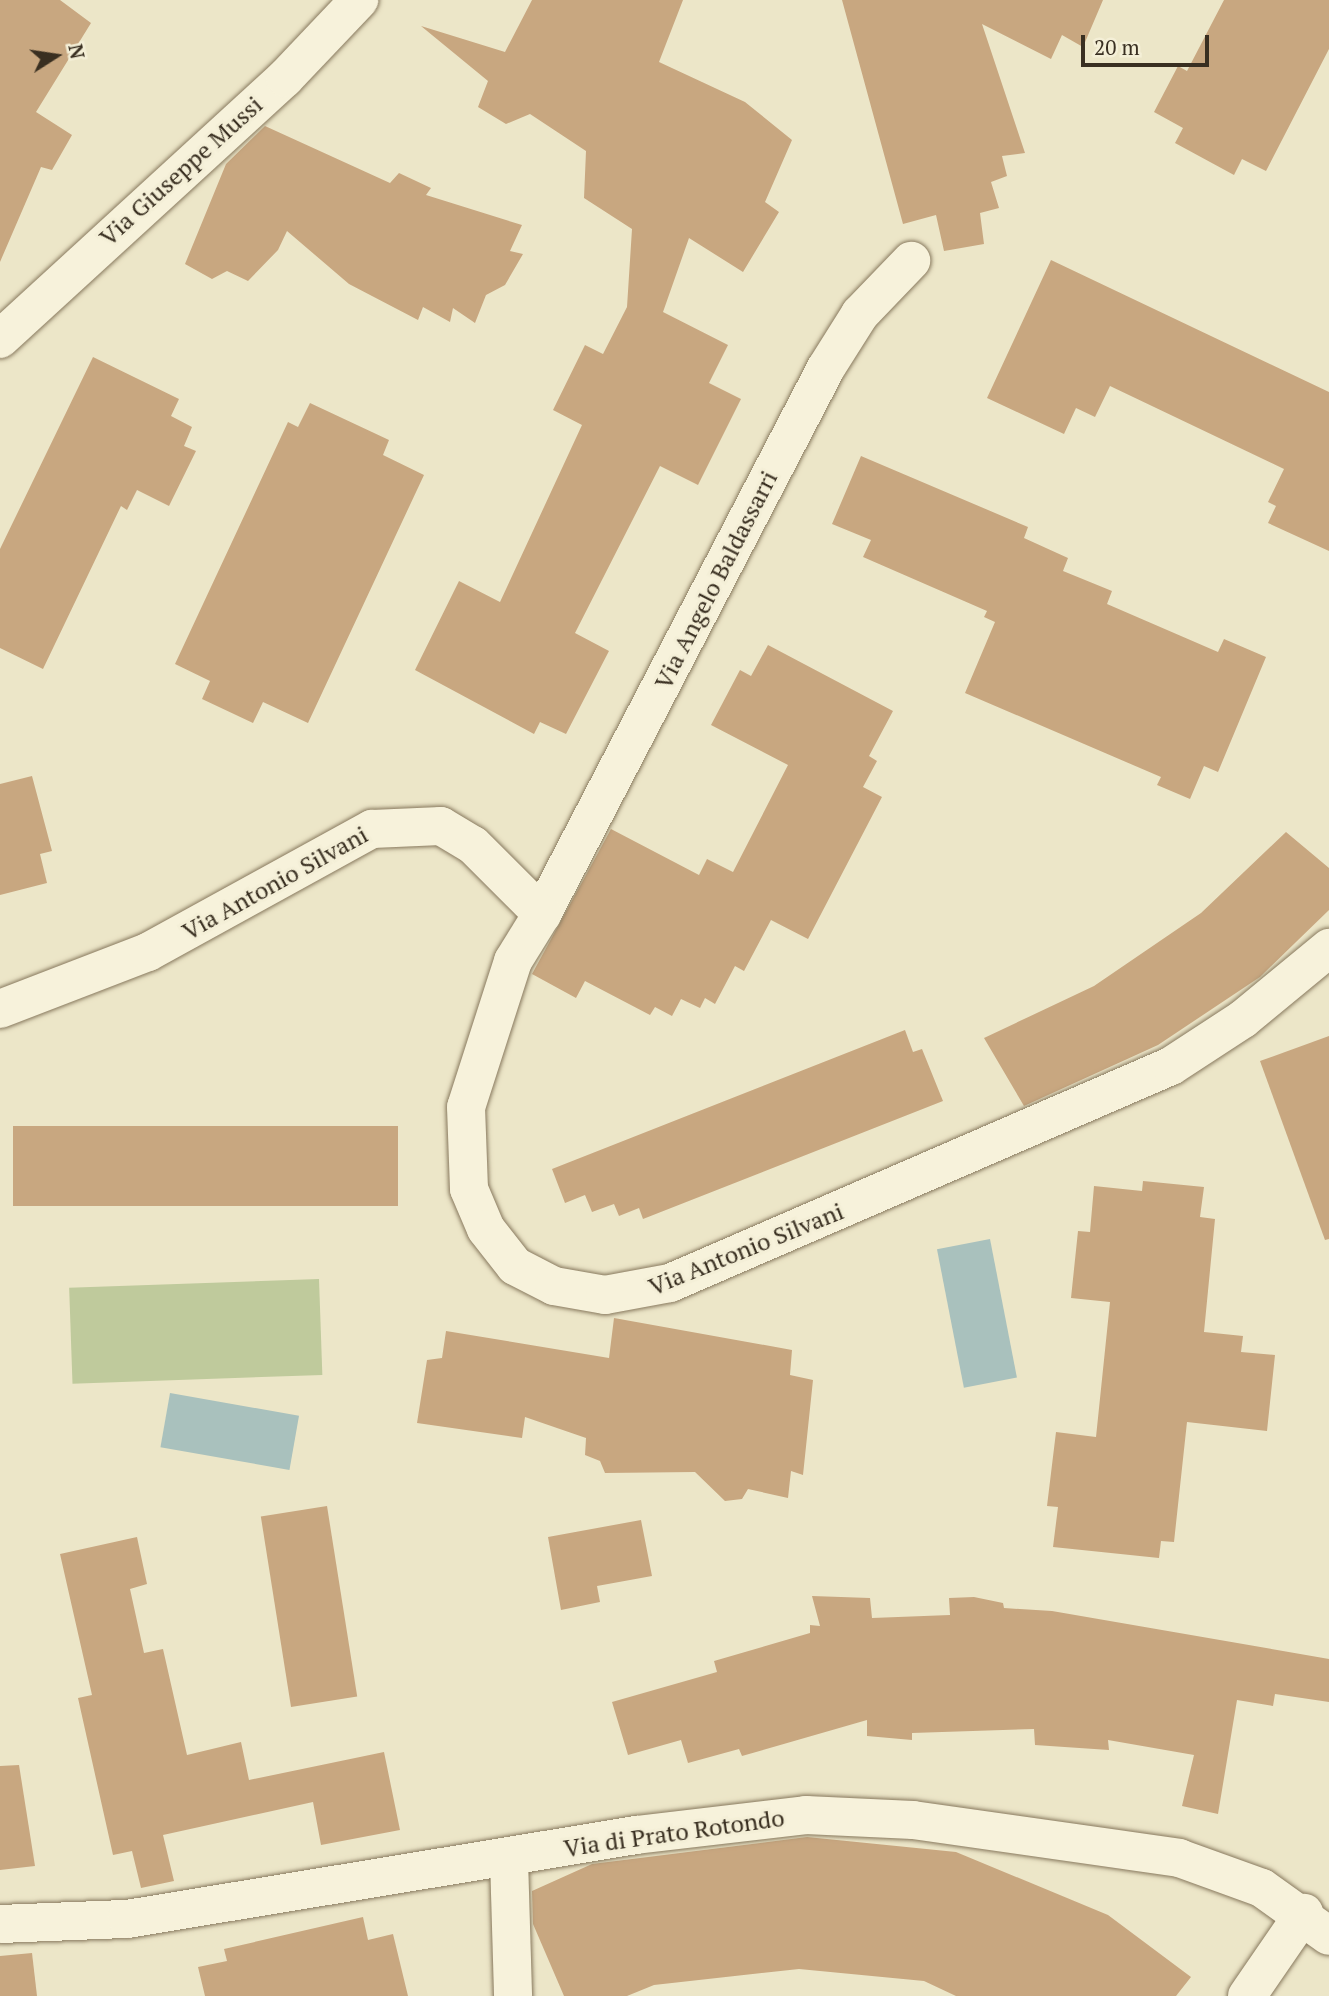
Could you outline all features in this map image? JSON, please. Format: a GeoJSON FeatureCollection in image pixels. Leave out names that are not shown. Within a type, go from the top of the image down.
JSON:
{"type":"FeatureCollection","features":[{"type":"Feature","properties":{"kind":"street","name":"Via Giuseppe Mussi"},"geometry":{"type":"LineString","coordinates":[[0,339],[285,78],[359,0]]}},
{"type":"Feature","properties":{"kind":"street","name":"Via Angelo Baldassarri"},"geometry":{"type":"LineString","coordinates":[[542,914],[826,368],[860,314],[911,261]]}},
{"type":"Feature","properties":{"kind":"street","name":"Via Antonio Silvani"},"geometry":{"type":"LineString","coordinates":[[0,1009],[148,952],[349,839],[386,825],[429,824],[458,835],[542,914],[513,961],[490,1026],[466,1107],[465,1171],[486,1228],[515,1266],[554,1286],[606,1296],[670,1283],[1171,1066],[1243,1019],[1329,948]]}},
{"type":"Feature","properties":{"kind":"street","name":"Via di Prato Rotondo"},"geometry":{"type":"LineString","coordinates":[[0,1924],[127,1919],[755,1818],[859,1816],[1156,1853],[1237,1877],[1317,1924]]}},
{"type":"Feature","properties":{"kind":"street"},"geometry":{"type":"LineString","coordinates":[[509,1859],[513,1996]]}},
{"type":"Feature","properties":{"kind":"street"},"geometry":{"type":"LineString","coordinates":[[1247,1996],[1317,1924]]}},
{"type":"Feature","properties":{"kind":"green space"},"geometry":{"type":"Polygon","coordinates":[[[319,1279],[322,1375],[73,1384],[69,1288],[319,1279]]]}},
{"type":"Feature","properties":{"kind":"water"},"geometry":{"type":"Polygon","coordinates":[[[990,1239],[1017,1377],[964,1388],[937,1249],[990,1239]]]}},
{"type":"Feature","properties":{"kind":"water"},"geometry":{"type":"Polygon","coordinates":[[[170,1393],[299,1416],[289,1470],[160,1447],[170,1393]]]}},
{"type":"Feature","properties":{"kind":"building"},"geometry":{"type":"Polygon","coordinates":[[[0,0],[60,0],[91,23],[36,112],[72,135],[52,170],[41,167],[0,262],[0,0]]]}},
{"type":"Feature","properties":{"kind":"building"},"geometry":{"type":"Polygon","coordinates":[[[532,0],[683,0],[659,62],[745,102],[792,140],[765,202],[779,212],[743,272],[689,238],[663,312],[728,345],[709,383],[741,399],[698,485],[660,466],[575,633],[609,651],[566,734],[540,722],[534,734],[415,670],[459,581],[500,602],[582,425],[553,410],[585,345],[603,354],[627,307],[632,229],[584,198],[586,151],[530,114],[506,124],[478,107],[488,81],[421,26],[505,52],[532,0]]]}},
{"type":"Feature","properties":{"kind":"building"},"geometry":{"type":"Polygon","coordinates":[[[842,0],[1103,0],[1083,47],[1062,35],[1051,59],[982,24],[1025,153],[1002,156],[1007,176],[991,182],[999,208],[980,213],[984,244],[944,251],[936,215],[903,224],[842,0]]]}},
{"type":"Feature","properties":{"kind":"building"},"geometry":{"type":"Polygon","coordinates":[[[1224,0],[1329,0],[1329,49],[1266,171],[1242,159],[1234,175],[1175,143],[1183,128],[1154,112],[1178,66],[1187,71],[1224,0]]]}},
{"type":"Feature","properties":{"kind":"building"},"geometry":{"type":"Polygon","coordinates":[[[265,126],[390,183],[399,173],[431,188],[426,195],[522,225],[510,251],[523,254],[505,285],[486,295],[475,323],[453,308],[450,322],[423,307],[418,320],[349,284],[287,231],[278,250],[248,281],[227,271],[212,279],[185,264],[226,164],[265,126]]]}},
{"type":"Feature","properties":{"kind":"building"},"geometry":{"type":"Polygon","coordinates":[[[1051,260],[1329,392],[1329,551],[1268,523],[1276,506],[1268,502],[1284,469],[1110,386],[1095,417],[1076,408],[1064,434],[987,398],[1051,260]]]}},
{"type":"Feature","properties":{"kind":"building"},"geometry":{"type":"Polygon","coordinates":[[[93,357],[179,399],[171,416],[192,427],[184,446],[196,451],[169,506],[137,490],[127,510],[121,506],[43,669],[0,648],[0,549],[93,357]]]}},
{"type":"Feature","properties":{"kind":"building"},"geometry":{"type":"Polygon","coordinates":[[[310,403],[389,440],[383,455],[424,475],[308,723],[263,702],[253,723],[202,699],[210,681],[175,664],[288,422],[298,427],[310,403]]]}},
{"type":"Feature","properties":{"kind":"building"},"geometry":{"type":"Polygon","coordinates":[[[861,456],[1028,527],[1024,538],[1068,558],[1063,571],[1112,591],[1107,604],[1218,652],[1224,639],[1266,657],[1218,772],[1204,766],[1190,799],[1157,785],[1161,777],[965,693],[995,622],[984,617],[987,611],[863,557],[871,540],[832,524],[861,456]]]}},
{"type":"Feature","properties":{"kind":"building"},"geometry":{"type":"Polygon","coordinates":[[[768,645],[893,711],[869,756],[877,761],[863,787],[882,797],[808,939],[771,920],[744,971],[735,966],[715,1004],[705,998],[700,1008],[681,999],[672,1016],[655,1007],[650,1015],[585,981],[576,998],[532,974],[611,829],[699,875],[707,859],[733,872],[788,765],[711,725],[740,670],[751,676],[768,645]]]}},
{"type":"Feature","properties":{"kind":"building"},"geometry":{"type":"Polygon","coordinates":[[[32,776],[52,851],[40,854],[47,883],[0,895],[0,784],[32,776]]]}},
{"type":"Feature","properties":{"kind":"building"},"geometry":{"type":"Polygon","coordinates":[[[1286,832],[1329,868],[1329,910],[1260,977],[1158,1045],[1024,1106],[984,1038],[1094,986],[1201,913],[1286,832]]]}},
{"type":"Feature","properties":{"kind":"building"},"geometry":{"type":"Polygon","coordinates":[[[905,1030],[913,1052],[922,1049],[943,1101],[643,1219],[639,1208],[619,1216],[614,1204],[592,1212],[585,1195],[565,1203],[552,1169],[905,1030]]]}},
{"type":"Feature","properties":{"kind":"building"},"geometry":{"type":"Polygon","coordinates":[[[1329,1036],[1329,1239],[1325,1240],[1260,1061],[1329,1036]]]}},
{"type":"Feature","properties":{"kind":"building"},"geometry":{"type":"Polygon","coordinates":[[[13,1126],[398,1126],[398,1206],[13,1206],[13,1126]]]}},
{"type":"Feature","properties":{"kind":"building"},"geometry":{"type":"Polygon","coordinates":[[[1143,1181],[1204,1187],[1200,1217],[1215,1219],[1204,1332],[1243,1336],[1241,1352],[1275,1355],[1267,1431],[1187,1422],[1174,1542],[1161,1541],[1159,1558],[1053,1547],[1058,1507],[1047,1506],[1056,1432],[1096,1437],[1110,1302],[1071,1298],[1078,1231],[1090,1232],[1094,1186],[1142,1191],[1143,1181]]]}},
{"type":"Feature","properties":{"kind":"building"},"geometry":{"type":"Polygon","coordinates":[[[614,1318],[792,1350],[790,1375],[813,1380],[803,1475],[791,1471],[788,1498],[748,1489],[742,1499],[725,1501],[695,1472],[605,1473],[600,1461],[585,1455],[586,1438],[525,1417],[522,1438],[417,1423],[427,1360],[442,1358],[446,1331],[609,1358],[614,1318]]]}},
{"type":"Feature","properties":{"kind":"building"},"geometry":{"type":"Polygon","coordinates":[[[327,1506],[357,1697],[291,1707],[261,1516],[327,1506]]]}},
{"type":"Feature","properties":{"kind":"building"},"geometry":{"type":"Polygon","coordinates":[[[641,1520],[652,1576],[597,1586],[600,1602],[561,1610],[548,1537],[641,1520]]]}},
{"type":"Feature","properties":{"kind":"building"},"geometry":{"type":"Polygon","coordinates":[[[137,1537],[147,1584],[130,1589],[144,1653],[163,1649],[187,1755],[241,1742],[249,1780],[384,1752],[400,1830],[321,1845],[313,1802],[163,1835],[174,1881],[141,1888],[132,1851],[113,1855],[78,1698],[92,1695],[60,1554],[137,1537]]]}},
{"type":"Feature","properties":{"kind":"building"},"geometry":{"type":"Polygon","coordinates":[[[812,1596],[870,1598],[872,1618],[950,1615],[949,1598],[974,1597],[1003,1603],[1004,1608],[1052,1611],[1329,1659],[1329,1702],[1275,1694],[1273,1706],[1237,1700],[1218,1814],[1182,1806],[1194,1755],[1108,1740],[1109,1750],[1035,1745],[1034,1729],[912,1733],[912,1740],[867,1736],[867,1720],[742,1756],[739,1749],[688,1763],[681,1740],[628,1755],[612,1702],[717,1672],[714,1661],[810,1633],[810,1625],[820,1626],[812,1596]]]}},
{"type":"Feature","properties":{"kind":"building"},"geometry":{"type":"Polygon","coordinates":[[[19,1765],[35,1866],[0,1870],[0,1766],[19,1765]]]}},
{"type":"Feature","properties":{"kind":"building"},"geometry":{"type":"Polygon","coordinates":[[[807,1837],[956,1852],[1108,1915],[1191,1977],[1176,1996],[956,1996],[924,1981],[799,1969],[654,1985],[627,1996],[564,1996],[533,1924],[532,1891],[592,1864],[807,1837]]]}},
{"type":"Feature","properties":{"kind":"building"},"geometry":{"type":"Polygon","coordinates":[[[363,1917],[368,1940],[393,1934],[408,1996],[205,1996],[198,1967],[227,1961],[224,1949],[363,1917]]]}},
{"type":"Feature","properties":{"kind":"building"},"geometry":{"type":"Polygon","coordinates":[[[32,1953],[37,1996],[0,1996],[0,1956],[32,1953]]]}}]}
